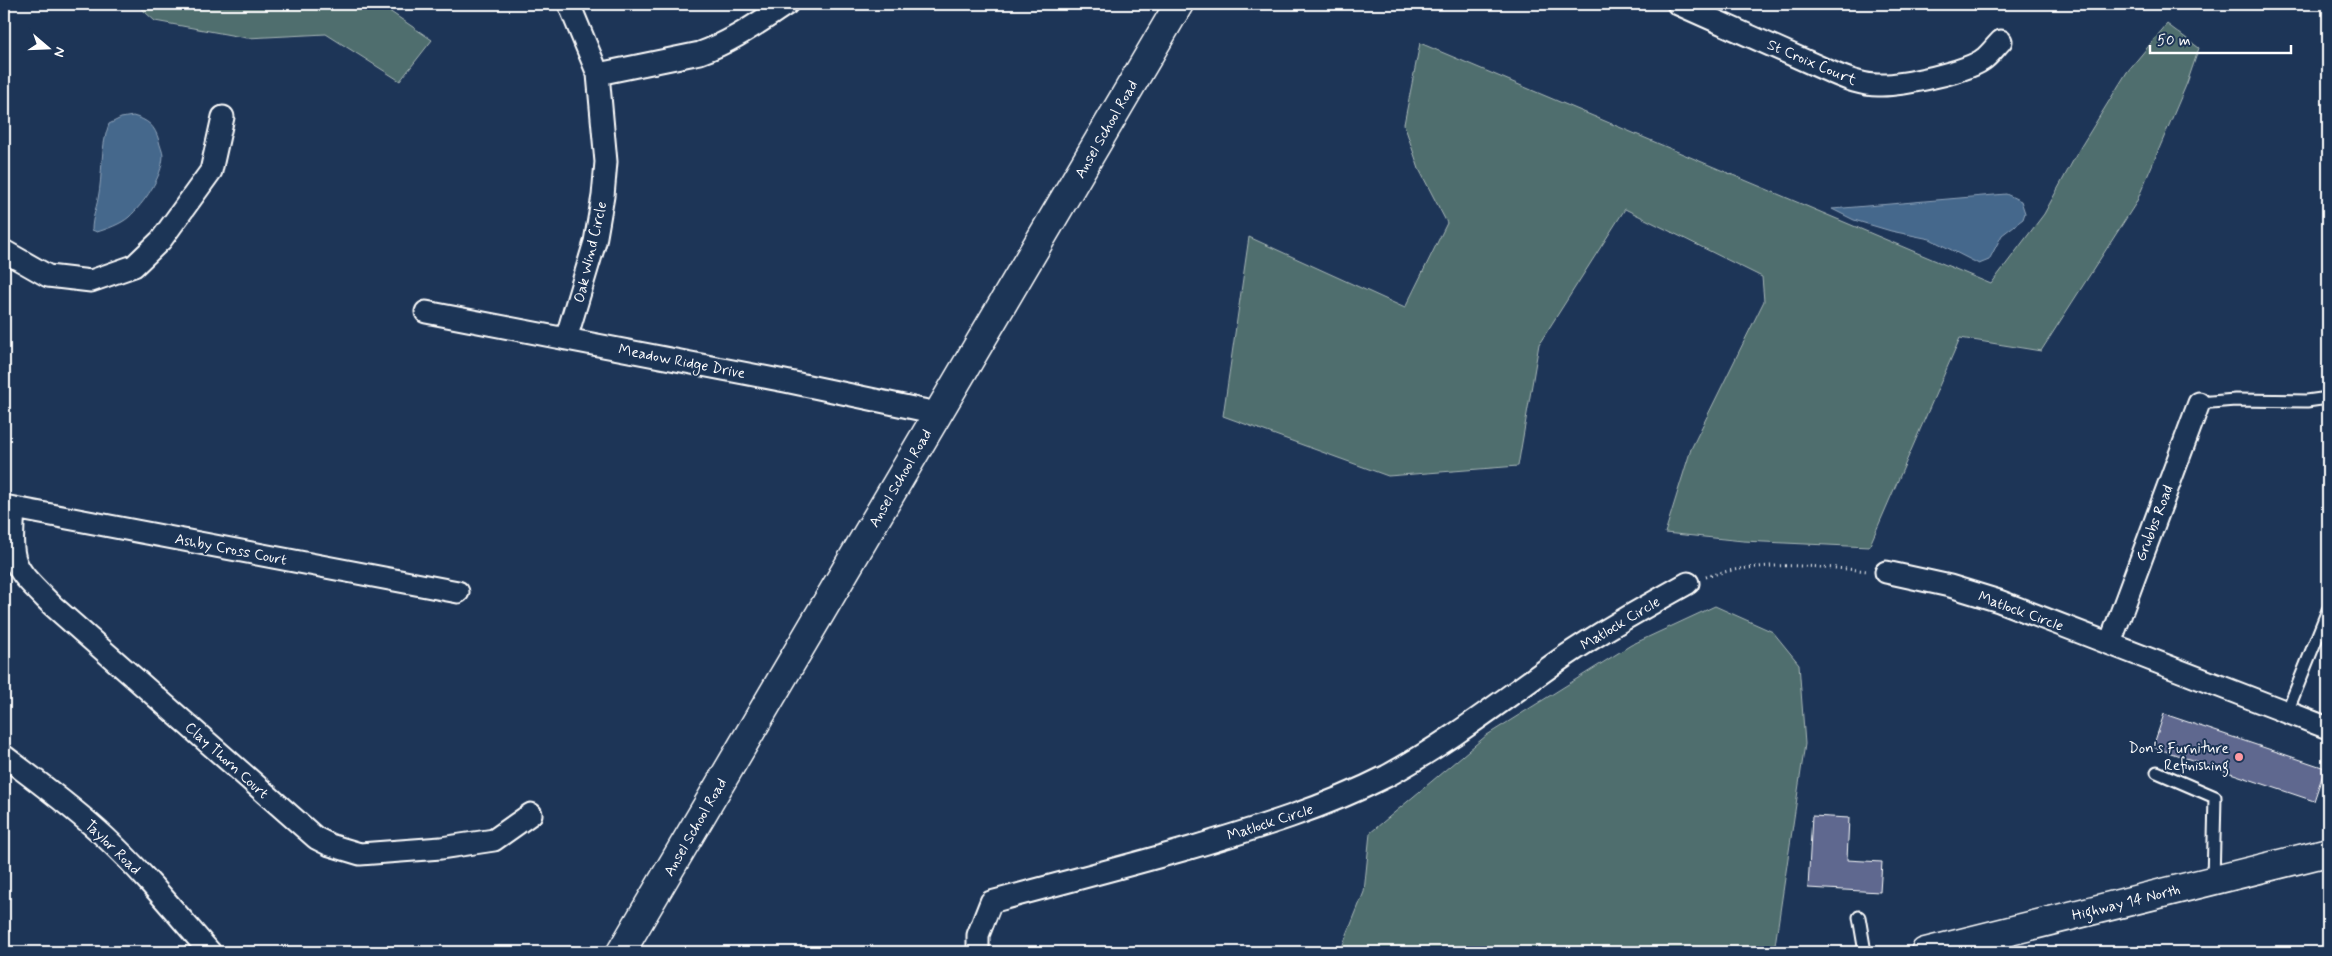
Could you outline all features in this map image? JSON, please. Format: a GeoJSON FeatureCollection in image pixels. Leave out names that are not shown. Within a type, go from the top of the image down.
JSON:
{"type":"FeatureCollection","features":[{"type":"Feature","properties":{"kind":"street","name":"Oak Wind Circle"},"geometry":{"type":"LineString","coordinates":[[566,339],[595,242],[604,196],[606,162],[598,74],[568,4]]}},
{"type":"Feature","properties":{"kind":"street"},"geometry":{"type":"LineString","coordinates":[[598,74],[716,48],[734,39],[787,4]]}},
{"type":"Feature","properties":{"kind":"street","name":"Ansel School Road"},"geometry":{"type":"LineString","coordinates":[[621,952],[937,413],[1180,4]]}},
{"type":"Feature","properties":{"kind":"street","name":"St Croix Court"},"geometry":{"type":"LineString","coordinates":[[1687,5],[1833,73],[1850,80],[1877,85],[1894,84],[1955,71],[1985,58],[2001,41]]}},
{"type":"Feature","properties":{"kind":"street"},"geometry":{"type":"LineString","coordinates":[[4,251],[48,276],[91,281],[134,266],[161,240],[211,171],[223,117]]}},
{"type":"Feature","properties":{"kind":"street","name":"Meadow Ridge Drive"},"geometry":{"type":"LineString","coordinates":[[426,312],[785,381],[937,413]]}},
{"type":"Feature","properties":{"kind":"street","name":"Grubbs Road"},"geometry":{"type":"LineString","coordinates":[[2110,643],[2200,403]]}},
{"type":"Feature","properties":{"kind":"street","name":"Ashby Cross Court"},"geometry":{"type":"LineString","coordinates":[[9,507],[458,592]]}},
{"type":"Feature","properties":{"kind":"street","name":"Clay Thorn Court"},"geometry":{"type":"LineString","coordinates":[[9,507],[13,554],[23,576],[53,606],[316,838],[337,848],[360,854],[441,848],[494,840],[531,814]]}},
{"type":"Feature","properties":{"kind":"street","name":"Matlock Circle"},"geometry":{"type":"LineString","coordinates":[[1886,572],[1950,586],[1999,601],[2328,728]]}},
{"type":"Feature","properties":{"kind":"street","name":"Matlock Circle"},"geometry":{"type":"LineString","coordinates":[[978,952],[978,935],[991,902],[1252,830],[1340,798],[1388,775],[1440,744],[1580,647],[1627,617],[1688,583]]}},
{"type":"Feature","properties":{"kind":"street","name":"Taylor Road"},"geometry":{"type":"LineString","coordinates":[[4,756],[70,806],[106,838],[156,889],[210,952]]}},
{"type":"Feature","properties":{"kind":"street","name":"Highway 14 North"},"geometry":{"type":"LineString","coordinates":[[1924,952],[2328,852]]}},
{"type":"Feature","properties":{"kind":"lane"},"geometry":{"type":"LineString","coordinates":[[2200,403],[2235,400],[2307,401],[2328,398]]}},
{"type":"Feature","properties":{"kind":"lane"},"geometry":{"type":"LineString","coordinates":[[2287,712],[2328,610]]}},
{"type":"Feature","properties":{"kind":"lane"},"geometry":{"type":"LineString","coordinates":[[2157,772],[2215,797],[2213,881]]}},
{"type":"Feature","properties":{"kind":"lane"},"geometry":{"type":"LineString","coordinates":[[1859,917],[1864,952]]}},
{"type":"Feature","properties":{"kind":"path"},"geometry":{"type":"LineString","coordinates":[[1688,583],[1709,576],[1763,567],[1805,565],[1886,572]]}},
{"type":"Feature","properties":{"kind":"green space"},"geometry":{"type":"Polygon","coordinates":[[[136,4],[379,4],[432,40],[400,81],[326,34],[247,38],[155,21],[136,4]]]}},
{"type":"Feature","properties":{"kind":"green space"},"geometry":{"type":"Polygon","coordinates":[[[2167,24],[2199,48],[2187,83],[2136,203],[2041,351],[1960,338],[1869,547],[1743,541],[1665,533],[1691,449],[1764,301],[1762,277],[1625,209],[1539,344],[1518,466],[1388,476],[1223,416],[1249,237],[1405,308],[1447,223],[1419,169],[1404,124],[1420,43],[1991,284],[2044,214],[2080,148],[2127,72],[2167,24]]]}},
{"type":"Feature","properties":{"kind":"green space"},"geometry":{"type":"Polygon","coordinates":[[[1715,606],[1773,632],[1799,664],[1805,744],[1774,952],[1340,952],[1364,892],[1370,833],[1487,735],[1631,645],[1715,606]]]}},
{"type":"Feature","properties":{"kind":"water"},"geometry":{"type":"Polygon","coordinates":[[[133,116],[143,119],[155,131],[163,154],[162,164],[151,190],[129,217],[118,224],[97,232],[92,230],[92,226],[100,190],[106,133],[109,124],[121,118],[133,116]]]}},
{"type":"Feature","properties":{"kind":"water"},"geometry":{"type":"Polygon","coordinates":[[[2006,194],[2021,201],[2025,213],[2023,219],[2002,235],[1989,260],[1979,264],[1930,239],[1891,231],[1854,220],[1832,209],[2006,194]]]}},
{"type":"Feature","properties":{"kind":"building","name":"Don's Furniture Refinishing"},"geometry":{"type":"Polygon","coordinates":[[[2164,714],[2325,768],[2314,801],[2153,747],[2164,714]]]}},
{"type":"Feature","properties":{"kind":"building"},"geometry":{"type":"Polygon","coordinates":[[[1812,816],[1849,818],[1847,860],[1882,862],[1880,892],[1808,888],[1812,816]]]}},
{"type":"Feature","properties":{"kind":"place","name":"Don's Furniture Refinishing"},"geometry":{"type":"Point","coordinates":[2239,757]}}]}
